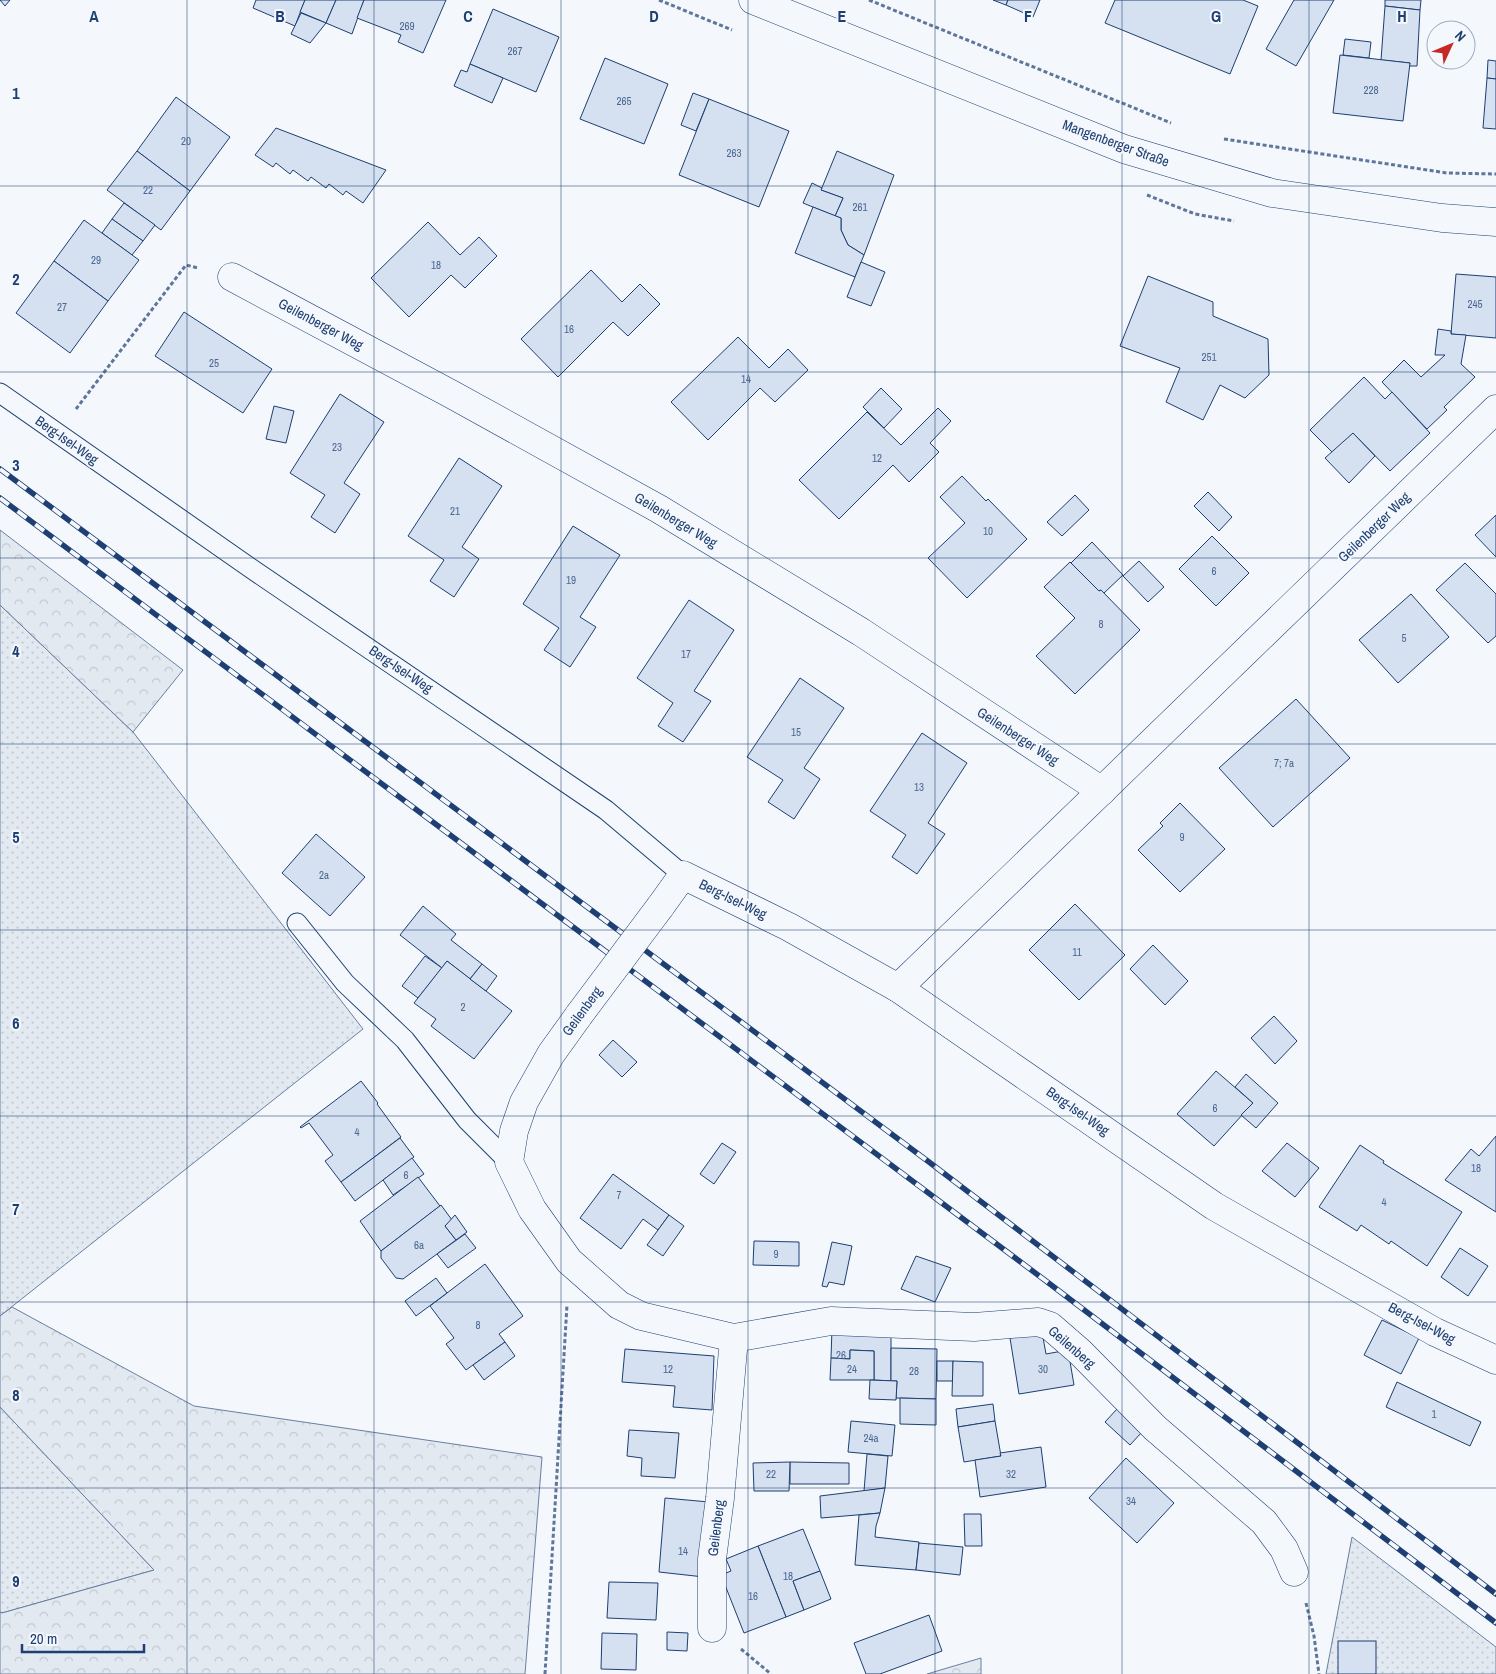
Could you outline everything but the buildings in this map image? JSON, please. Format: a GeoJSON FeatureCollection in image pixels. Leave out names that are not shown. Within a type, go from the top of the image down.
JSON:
{"type":"FeatureCollection","features":[{"type":"Feature","properties":{"kind":"street","name":"Mangenberger Straße"},"geometry":{"type":"LineString","coordinates":[[753,0],[1124,149],[1272,193],[1442,218],[1496,222]]}},
{"type":"Feature","properties":{"kind":"street","name":"Geilenberger Weg"},"geometry":{"type":"LineString","coordinates":[[232,277],[443,389],[659,509],[861,632],[1102,791]]}},
{"type":"Feature","properties":{"kind":"street","name":"Geilenberger Weg"},"geometry":{"type":"LineString","coordinates":[[898,988],[1496,409]]}},
{"type":"Feature","properties":{"kind":"street","name":"Geilenberg"},"geometry":{"type":"LineString","coordinates":[[684,875],[551,1054],[524,1102],[514,1131],[509,1162],[532,1209],[569,1260],[619,1305],[641,1316],[734,1338],[831,1321],[974,1327],[1038,1322],[1050,1326],[1080,1352],[1155,1428],[1264,1522],[1284,1549],[1294,1572]]}},
{"type":"Feature","properties":{"kind":"street","name":"Berg-Isel-Weg"},"geometry":{"type":"LineString","coordinates":[[684,875],[789,926],[898,988],[1214,1206],[1435,1332],[1496,1360]]}},
{"type":"Feature","properties":{"kind":"street","name":"Geilenberg"},"geometry":{"type":"LineString","coordinates":[[712,1628],[712,1559],[720,1498],[734,1338]]}},
{"type":"Feature","properties":{"kind":"lane","name":"Berg-Isel-Weg"},"geometry":{"type":"LineString","coordinates":[[0,393],[241,561],[606,810],[684,875]]}},
{"type":"Feature","properties":{"kind":"lane","name":"Geilenberg"},"geometry":{"type":"LineString","coordinates":[[296,922],[345,983],[405,1040],[467,1120],[509,1162]]}},
{"type":"Feature","properties":{"kind":"path"},"geometry":{"type":"LineString","coordinates":[[869,0],[1176,125]]}},
{"type":"Feature","properties":{"kind":"path"},"geometry":{"type":"LineString","coordinates":[[1222,139],[1447,173],[1496,174]]}},
{"type":"Feature","properties":{"kind":"path"},"geometry":{"type":"LineString","coordinates":[[93,385],[186,265],[232,277]]}},
{"type":"Feature","properties":{"kind":"path"},"geometry":{"type":"LineString","coordinates":[[545,1674],[569,1260]]}},
{"type":"Feature","properties":{"kind":"path"},"geometry":{"type":"LineString","coordinates":[[1294,1572],[1306,1602],[1314,1636],[1319,1674]]}},
{"type":"Feature","properties":{"kind":"path"},"geometry":{"type":"LineString","coordinates":[[712,1628],[753,1658],[771,1674]]}},
{"type":"Feature","properties":{"kind":"green space"},"geometry":{"type":"Polygon","coordinates":[[[0,530],[183,670],[133,732],[0,605],[0,530]]]}},
{"type":"Feature","properties":{"kind":"green space"},"geometry":{"type":"Polygon","coordinates":[[[0,605],[133,732],[363,1029],[0,1316],[0,605]]]}},
{"type":"Feature","properties":{"kind":"green space"},"geometry":{"type":"Polygon","coordinates":[[[12,1307],[194,1406],[542,1457],[525,1674],[0,1674],[0,1612],[154,1570],[0,1407],[0,1316],[12,1307]]]}},
{"type":"Feature","properties":{"kind":"green space"},"geometry":{"type":"Polygon","coordinates":[[[0,1407],[154,1570],[0,1612],[0,1407]]]}},
{"type":"Feature","properties":{"kind":"green space"},"geometry":{"type":"Polygon","coordinates":[[[1352,1537],[1496,1647],[1496,1674],[1326,1674],[1352,1537]]]}},
{"type":"Feature","properties":{"kind":"green space"},"geometry":{"type":"Polygon","coordinates":[[[981,1658],[981,1674],[927,1674],[981,1658]]]}},
{"type":"Feature","properties":{"kind":"railway"},"geometry":{"type":"LineString","coordinates":[[0,469],[929,1162],[1496,1594]]}},
{"type":"Feature","properties":{"kind":"railway"},"geometry":{"type":"LineString","coordinates":[[0,498],[1046,1281],[1496,1623]]}}]}
